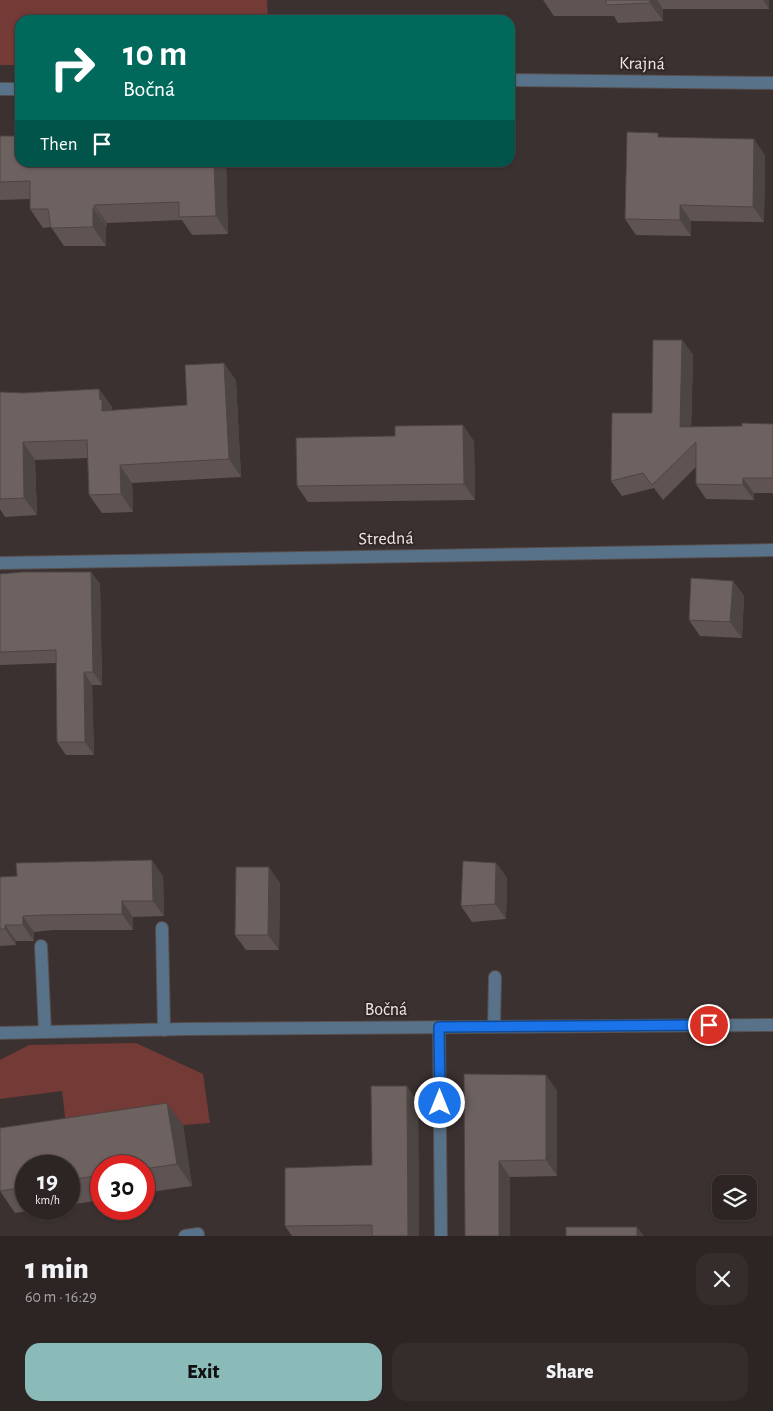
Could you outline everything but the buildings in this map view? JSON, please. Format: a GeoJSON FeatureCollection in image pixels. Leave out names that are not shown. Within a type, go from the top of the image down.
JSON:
{"type":"FeatureCollection","features":[{"type":"Feature","properties":{"kind":"street","name":"Krajná"},"geometry":{"type":"LineString","coordinates":[[515,80],[773,83]]}},
{"type":"Feature","properties":{"kind":"street"},"geometry":{"type":"LineString","coordinates":[[0,89],[15,88]]}},
{"type":"Feature","properties":{"kind":"street","name":"Stredná"},"geometry":{"type":"LineString","coordinates":[[0,562],[773,550]]}},
{"type":"Feature","properties":{"kind":"street"},"geometry":{"type":"LineString","coordinates":[[162,928],[164,1030]]}},
{"type":"Feature","properties":{"kind":"street"},"geometry":{"type":"LineString","coordinates":[[42,946],[45,1032]]}},
{"type":"Feature","properties":{"kind":"street"},"geometry":{"type":"LineString","coordinates":[[494,1026],[495,977]]}},
{"type":"Feature","properties":{"kind":"street","name":"Bočná"},"geometry":{"type":"LineString","coordinates":[[0,1033],[494,1026],[773,1025]]}},
{"type":"Feature","properties":{"kind":"street"},"geometry":{"type":"LineString","coordinates":[[439,1027],[440,1236]]}},
{"type":"Feature","properties":{"kind":"street"},"geometry":{"type":"LineString","coordinates":[[185,1236],[198,1234]]}},
{"type":"Feature","properties":{"kind":"shaded area"},"geometry":{"type":"Polygon","coordinates":[[[0,0],[267,0],[268,15],[15,15],[15,65],[0,65],[0,0]]]}},
{"type":"Feature","properties":{"kind":"shaded area"},"geometry":{"type":"Polygon","coordinates":[[[136,1043],[203,1074],[210,1123],[183,1125],[68,1142],[62,1091],[0,1099],[0,1060],[29,1045],[136,1043]]]}},
{"type":"Feature","properties":{"kind":"route"},"geometry":{"type":"LineString","coordinates":[[440,1103],[439,1027],[709,1025]]}}]}
